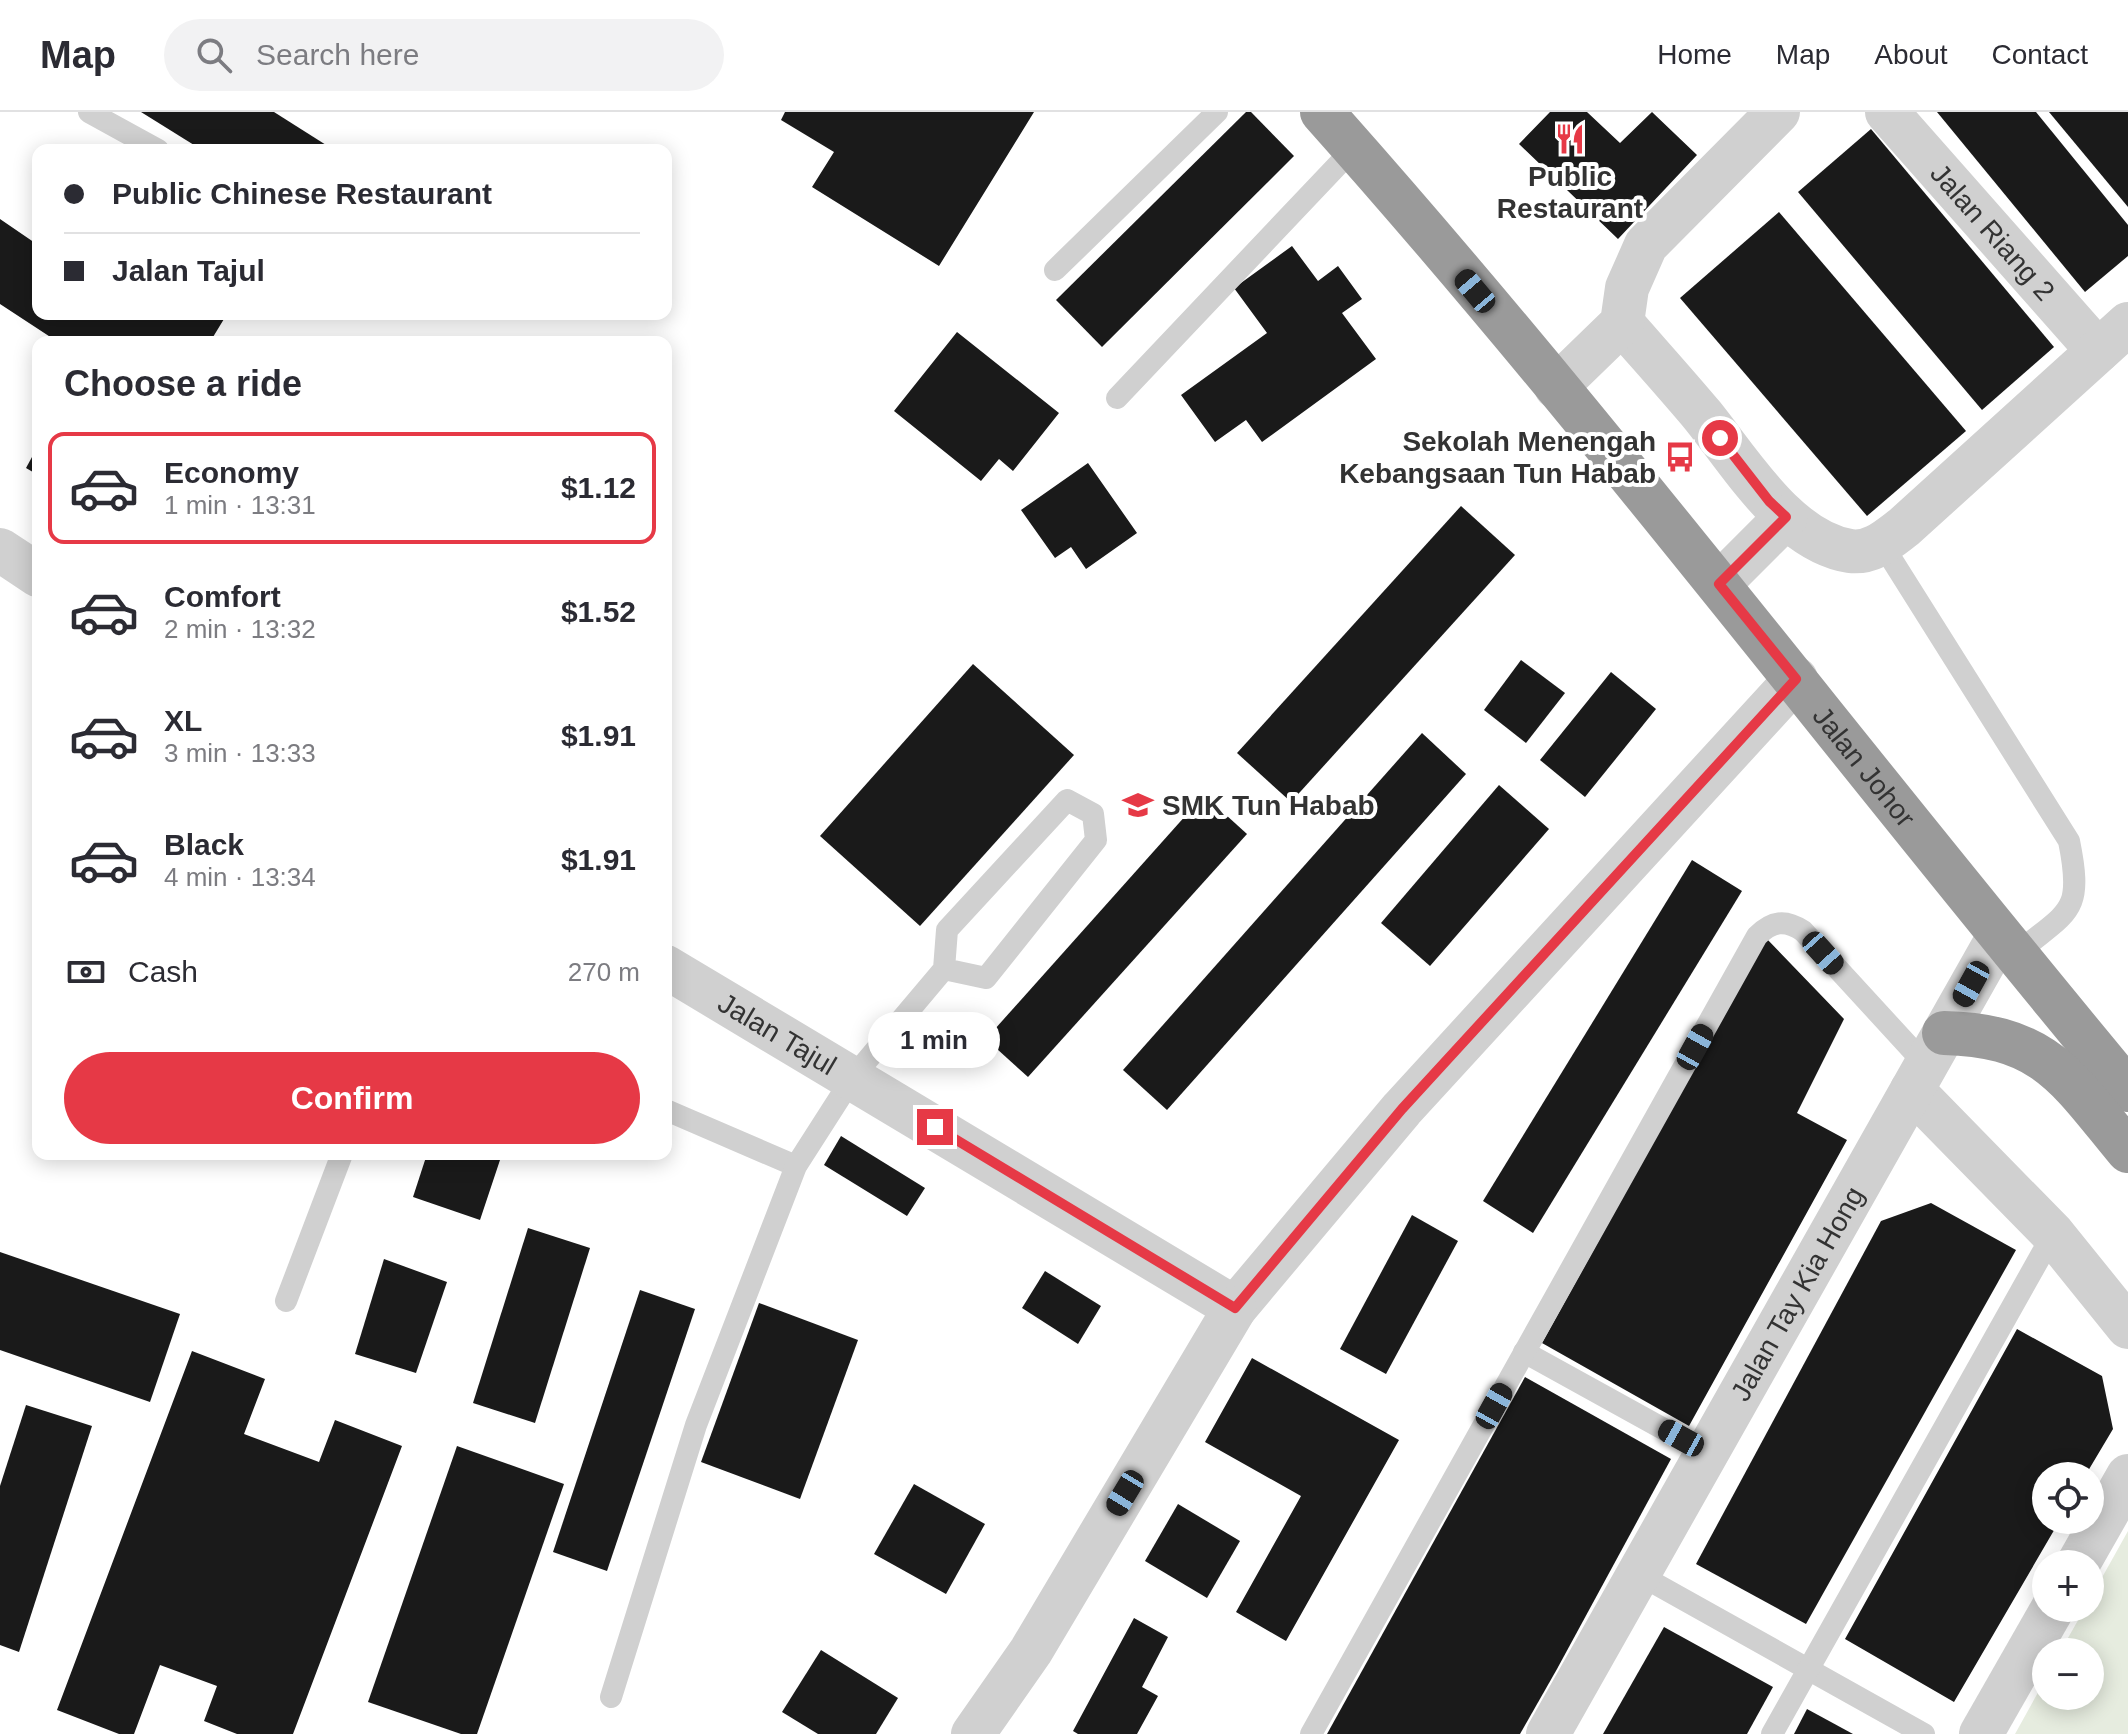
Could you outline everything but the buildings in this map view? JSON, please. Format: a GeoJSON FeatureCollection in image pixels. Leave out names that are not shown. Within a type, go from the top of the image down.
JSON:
{"type":"FeatureCollection","features":[{"type":"Feature","properties":{"kind":"highway","name":"Jalan Johor"},"geometry":{"type":"LineString","coordinates":[[1322,112],[1719,584],[2007,945],[2128,1090]]}},
{"type":"Feature","properties":{"kind":"highway"},"geometry":{"type":"LineString","coordinates":[[1927,1063],[1982,1034],[2044,1057],[2070,1081],[2128,1151]]}},
{"type":"Feature","properties":{"kind":"street"},"geometry":{"type":"LineString","coordinates":[[1556,387],[1622,323],[1627,288],[1646,245],[1778,112]]}},
{"type":"Feature","properties":{"kind":"street","name":"Jalan Riang 2"},"geometry":{"type":"LineString","coordinates":[[1887,112],[2113,338]]}},
{"type":"Feature","properties":{"kind":"street"},"geometry":{"type":"LineString","coordinates":[[1622,323],[1769,501],[1786,517],[1832,546],[1866,551],[1882,544],[2113,338]]}},
{"type":"Feature","properties":{"kind":"street"},"geometry":{"type":"LineString","coordinates":[[1719,584],[1786,517]]}},
{"type":"Feature","properties":{"kind":"street"},"geometry":{"type":"LineString","coordinates":[[0,550],[32,571]]}},
{"type":"Feature","properties":{"kind":"street"},"geometry":{"type":"LineString","coordinates":[[973,1734],[1031,1651],[1235,1308],[1402,1109],[1796,679]]}},
{"type":"Feature","properties":{"kind":"street","name":"Jalan Tay Kia Hong"},"geometry":{"type":"LineString","coordinates":[[1548,1734],[1927,1063],[2007,945]]}},
{"type":"Feature","properties":{"kind":"street","name":"Jalan Tajul"},"geometry":{"type":"LineString","coordinates":[[672,971],[1235,1308]]}},
{"type":"Feature","properties":{"kind":"street"},"geometry":{"type":"LineString","coordinates":[[1927,1063],[2053,1234],[2128,1327]]}},
{"type":"Feature","properties":{"kind":"street"},"geometry":{"type":"LineString","coordinates":[[2086,1550],[2128,1476]]}},
{"type":"Feature","properties":{"kind":"street"},"geometry":{"type":"LineString","coordinates":[[1981,1734],[2045,1622]]}},
{"type":"Feature","properties":{"kind":"lane"},"geometry":{"type":"LineString","coordinates":[[89,112],[147,144]]}},
{"type":"Feature","properties":{"kind":"lane"},"geometry":{"type":"LineString","coordinates":[[1055,270],[1217,112]]}},
{"type":"Feature","properties":{"kind":"lane"},"geometry":{"type":"LineString","coordinates":[[1117,398],[1354,148]]}},
{"type":"Feature","properties":{"kind":"lane"},"geometry":{"type":"LineString","coordinates":[[1882,544],[2069,841],[2077,882],[2071,908],[2007,945]]}},
{"type":"Feature","properties":{"kind":"lane"},"geometry":{"type":"LineString","coordinates":[[611,1697],[696,1425],[796,1166],[853,1077],[944,969],[947,930],[1067,800],[1093,814],[1096,840],[986,978],[944,969]]}},
{"type":"Feature","properties":{"kind":"lane"},"geometry":{"type":"LineString","coordinates":[[1311,1734],[1757,936],[1766,926],[1779,922],[1792,923],[1803,931],[1927,1063]]}},
{"type":"Feature","properties":{"kind":"lane"},"geometry":{"type":"LineString","coordinates":[[672,1113],[796,1166]]}},
{"type":"Feature","properties":{"kind":"lane"},"geometry":{"type":"LineString","coordinates":[[286,1301],[340,1160]]}},
{"type":"Feature","properties":{"kind":"lane"},"geometry":{"type":"LineString","coordinates":[[1772,1734],[2053,1234]]}},
{"type":"Feature","properties":{"kind":"lane"},"geometry":{"type":"LineString","coordinates":[[1524,1352],[1707,1453]]}},
{"type":"Feature","properties":{"kind":"lane"},"geometry":{"type":"LineString","coordinates":[[1638,1574],[1924,1734]]}},
{"type":"Feature","properties":{"kind":"shaded area"},"geometry":{"type":"Polygon","coordinates":[[[2128,1531],[2128,1734],[2015,1734],[2032,1703],[2032,1710],[2104,1710],[2104,1638],[2068,1638],[2077,1622],[2104,1622],[2104,1574],[2128,1531]]]}},
{"type":"Feature","properties":{"kind":"place","name":"Public Restaurant"},"geometry":{"type":"Point","coordinates":[1570,139]}},
{"type":"Feature","properties":{"kind":"place","name":"Sekolah Menengah Kebangsaan Tun Habab"},"geometry":{"type":"Point","coordinates":[1680,457]}},
{"type":"Feature","properties":{"kind":"place","name":"SMK Tun Habab"},"geometry":{"type":"Point","coordinates":[1138,805]}},
{"type":"Feature","properties":{"kind":"route"},"geometry":{"type":"LineString","coordinates":[[935,1127],[1235,1308],[1402,1109],[1616,871],[1796,679],[1719,584],[1786,517],[1769,501],[1720,438]]}}]}
